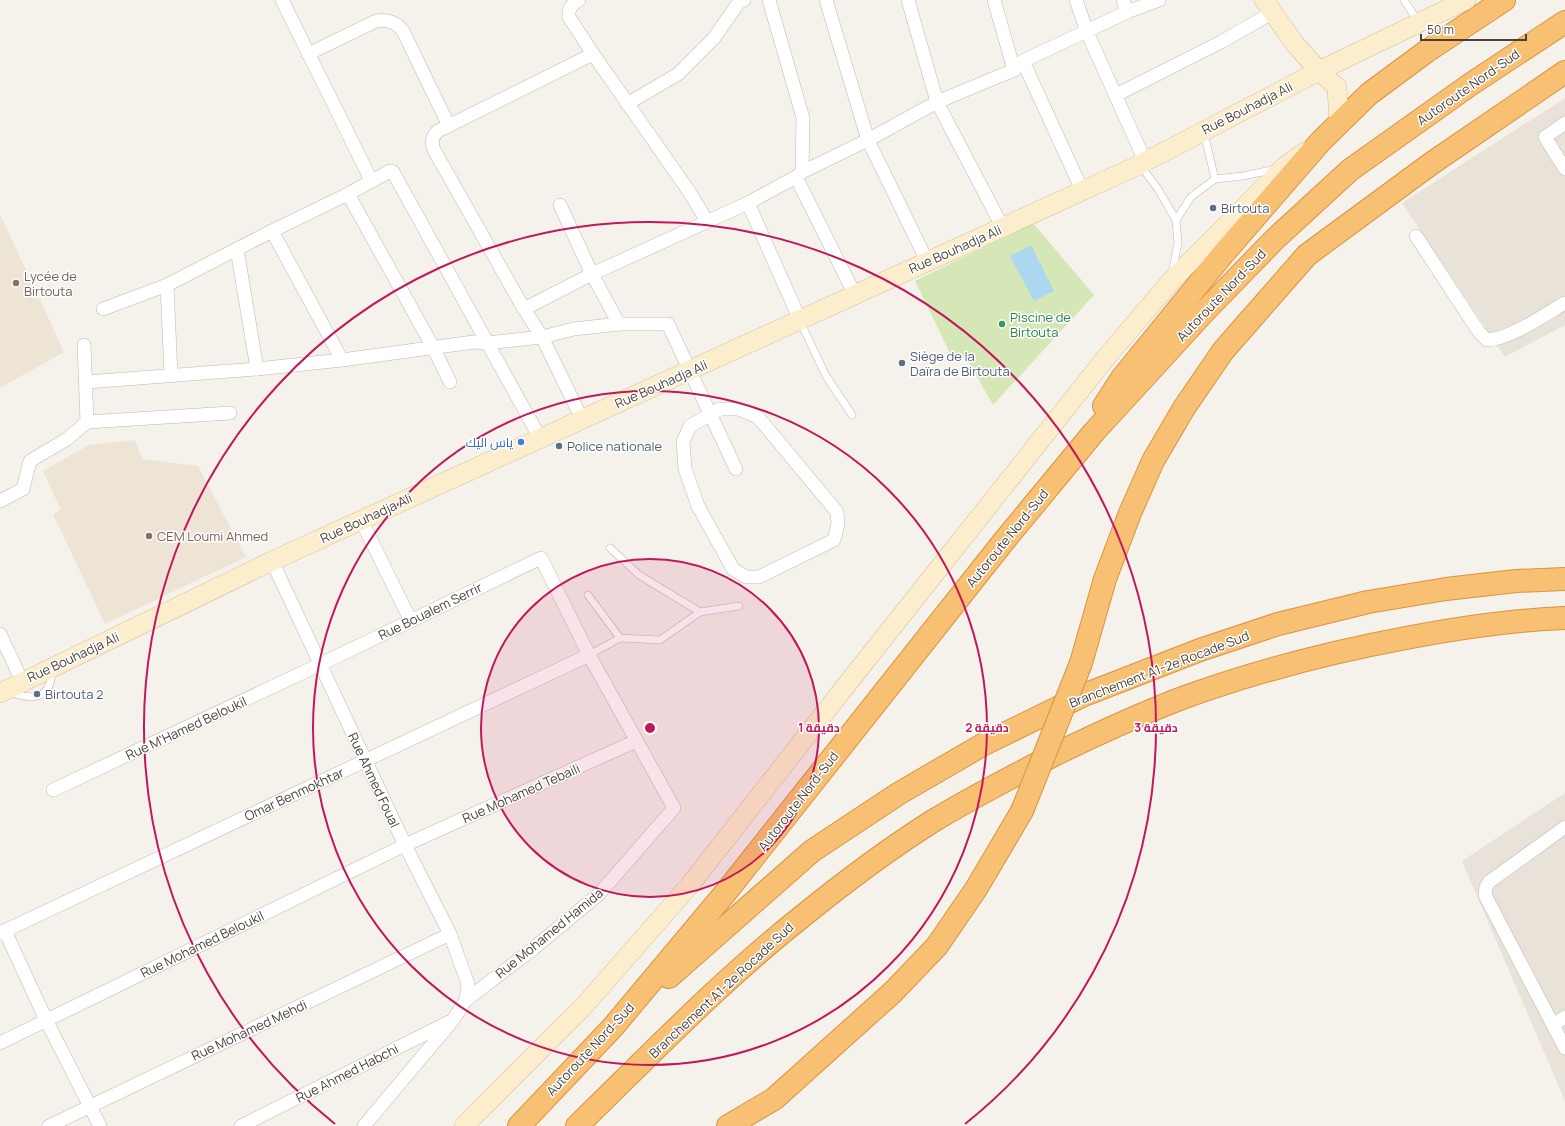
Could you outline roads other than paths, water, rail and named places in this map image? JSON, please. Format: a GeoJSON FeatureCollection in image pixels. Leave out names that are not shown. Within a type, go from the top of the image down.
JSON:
{"type":"FeatureCollection","features":[{"type":"Feature","properties":{"kind":"highway"},"geometry":{"type":"LineString","coordinates":[[1061,472],[1122,378],[1223,254],[1321,141],[1369,94],[1427,51],[1504,0]]}},
{"type":"Feature","properties":{"kind":"highway","name":"Autoroute Nord-Sud"},"geometry":{"type":"LineString","coordinates":[[519,1126],[613,1027],[726,892],[1004,541],[1094,432],[1205,311],[1275,239],[1350,170],[1471,84],[1565,22]]}},
{"type":"Feature","properties":{"kind":"highway"},"geometry":{"type":"LineString","coordinates":[[728,1126],[774,1099],[893,992],[937,946],[976,889],[1022,811],[1081,663],[1105,579],[1133,506],[1157,454],[1184,408],[1223,351],[1307,255],[1432,163],[1565,72]]}},
{"type":"Feature","properties":{"kind":"highway","name":"Branchement A1-2e Rocade Sud"},"geometry":{"type":"LineString","coordinates":[[613,1027],[812,851],[898,794],[984,744],[1084,695],[1200,650],[1270,626],[1353,606],[1454,588],[1516,581],[1565,579]]}},
{"type":"Feature","properties":{"kind":"highway","name":"Branchement A1-2e Rocade Sud"},"geometry":{"type":"LineString","coordinates":[[577,1126],[745,964],[800,918],[859,872],[932,822],[999,783],[1097,734],[1184,698],[1284,666],[1360,647],[1459,628],[1565,618]]}},
{"type":"Feature","properties":{"kind":"main road","name":"Rue Bouhadja Ali"},"geometry":{"type":"LineString","coordinates":[[3,691],[272,561],[690,371],[927,261],[1003,228],[1142,163],[1319,71],[1466,0]]}},
{"type":"Feature","properties":{"kind":"main road"},"geometry":{"type":"LineString","coordinates":[[1268,6],[1294,44],[1336,87],[1339,123]]}},
{"type":"Feature","properties":{"kind":"main road"},"geometry":{"type":"LineString","coordinates":[[464,1126],[583,1007],[689,886],[1104,360],[1171,280],[1284,167],[1321,141]]}},
{"type":"Feature","properties":{"kind":"street"},"geometry":{"type":"LineString","coordinates":[[282,0],[371,180]]}},
{"type":"Feature","properties":{"kind":"street"},"geometry":{"type":"LineString","coordinates":[[579,0],[573,3],[568,11],[569,17],[627,104],[688,190],[707,221]]}},
{"type":"Feature","properties":{"kind":"street"},"geometry":{"type":"LineString","coordinates":[[627,104],[678,74],[714,38],[739,2],[744,0]]}},
{"type":"Feature","properties":{"kind":"street"},"geometry":{"type":"LineString","coordinates":[[769,0],[803,118],[799,175],[855,295]]}},
{"type":"Feature","properties":{"kind":"street"},"geometry":{"type":"LineString","coordinates":[[826,0],[868,140],[927,261]]}},
{"type":"Feature","properties":{"kind":"street"},"geometry":{"type":"LineString","coordinates":[[908,0],[937,102],[1003,228]]}},
{"type":"Feature","properties":{"kind":"street"},"geometry":{"type":"LineString","coordinates":[[994,0],[1019,65],[1082,190]]}},
{"type":"Feature","properties":{"kind":"street"},"geometry":{"type":"LineString","coordinates":[[1076,0],[1087,32],[1116,95],[1142,163]]}},
{"type":"Feature","properties":{"kind":"street"},"geometry":{"type":"LineString","coordinates":[[524,309],[592,274],[748,203],[937,102],[1087,32],[1125,6],[1159,0]]}},
{"type":"Feature","properties":{"kind":"street"},"geometry":{"type":"LineString","coordinates":[[1116,95],[1221,42],[1268,6]]}},
{"type":"Feature","properties":{"kind":"street"},"geometry":{"type":"LineString","coordinates":[[308,54],[376,21],[389,20],[403,31],[448,126]]}},
{"type":"Feature","properties":{"kind":"street"},"geometry":{"type":"LineString","coordinates":[[582,419],[542,337],[524,309],[432,146],[432,142],[435,134],[448,126],[593,54]]}},
{"type":"Feature","properties":{"kind":"street"},"geometry":{"type":"LineString","coordinates":[[1565,123],[1545,137],[1565,170]]}},
{"type":"Feature","properties":{"kind":"street"},"geometry":{"type":"LineString","coordinates":[[103,309],[167,285],[348,194],[386,172],[393,172],[540,438]]}},
{"type":"Feature","properties":{"kind":"street"},"geometry":{"type":"LineString","coordinates":[[348,194],[434,347],[450,382]]}},
{"type":"Feature","properties":{"kind":"street"},"geometry":{"type":"LineString","coordinates":[[748,203],[800,320]]}},
{"type":"Feature","properties":{"kind":"street"},"geometry":{"type":"LineString","coordinates":[[560,204],[592,274],[618,324]]}},
{"type":"Feature","properties":{"kind":"street"},"geometry":{"type":"LineString","coordinates":[[272,231],[342,360]]}},
{"type":"Feature","properties":{"kind":"street"},"geometry":{"type":"LineString","coordinates":[[1416,236],[1479,332],[1487,340],[1496,340],[1509,334],[1565,303]]}},
{"type":"Feature","properties":{"kind":"street"},"geometry":{"type":"LineString","coordinates":[[237,249],[257,369]]}},
{"type":"Feature","properties":{"kind":"street"},"geometry":{"type":"LineString","coordinates":[[167,285],[171,376]]}},
{"type":"Feature","properties":{"kind":"street"},"geometry":{"type":"LineString","coordinates":[[86,382],[257,369],[342,360],[474,342],[487,343],[542,337],[574,329],[618,324],[668,324],[736,469]]}},
{"type":"Feature","properties":{"kind":"street"},"geometry":{"type":"LineString","coordinates":[[84,345],[87,422]]}},
{"type":"Feature","properties":{"kind":"street"},"geometry":{"type":"LineString","coordinates":[[720,409],[738,409],[758,417],[837,512],[838,524],[834,540],[759,577],[746,577],[733,569],[698,506],[685,469],[683,442],[690,426],[710,414],[720,409]]}},
{"type":"Feature","properties":{"kind":"street"},"geometry":{"type":"LineString","coordinates":[[0,501],[23,489],[30,461],[68,439],[87,422],[230,413]]}},
{"type":"Feature","properties":{"kind":"street"},"geometry":{"type":"LineString","coordinates":[[362,520],[411,621]]}},
{"type":"Feature","properties":{"kind":"street","name":"Rue Boualem Serrir"},"geometry":{"type":"LineString","coordinates":[[319,665],[541,558],[589,655]]}},
{"type":"Feature","properties":{"kind":"street","name":"Rue Ahmed Foual"},"geometry":{"type":"LineString","coordinates":[[272,561],[319,665],[405,845],[450,934],[468,984],[466,1000]]}},
{"type":"Feature","properties":{"kind":"street"},"geometry":{"type":"LineString","coordinates":[[0,634],[22,681]]}},
{"type":"Feature","properties":{"kind":"street"},"geometry":{"type":"LineString","coordinates":[[589,655],[636,741]]}},
{"type":"Feature","properties":{"kind":"street","name":"Omar Benmokhtar"},"geometry":{"type":"LineString","coordinates":[[2,932],[589,655]]}},
{"type":"Feature","properties":{"kind":"street","name":"Rue M'Hamed Beloukil"},"geometry":{"type":"LineString","coordinates":[[53,790],[319,665]]}},
{"type":"Feature","properties":{"kind":"street","name":"Rue Mohamed Hamida"},"geometry":{"type":"LineString","coordinates":[[466,1000],[534,948],[599,894],[674,808],[636,741]]}},
{"type":"Feature","properties":{"kind":"street","name":"Rue Mohamed Tebaili"},"geometry":{"type":"LineString","coordinates":[[405,845],[636,741]]}},
{"type":"Feature","properties":{"kind":"street"},"geometry":{"type":"LineString","coordinates":[[1565,827],[1489,882],[1486,887],[1485,895],[1565,1048]]}},
{"type":"Feature","properties":{"kind":"street","name":"Rue Mohamed Beloukil"},"geometry":{"type":"LineString","coordinates":[[0,1043],[405,845]]}},
{"type":"Feature","properties":{"kind":"street"},"geometry":{"type":"LineString","coordinates":[[2,932],[100,1126]]}},
{"type":"Feature","properties":{"kind":"street","name":"Rue Mohamed Mehdi"},"geometry":{"type":"LineString","coordinates":[[49,1126],[90,1105],[450,934]]}},
{"type":"Feature","properties":{"kind":"street"},"geometry":{"type":"LineString","coordinates":[[364,1126],[453,1020],[466,1000]]}},
{"type":"Feature","properties":{"kind":"street"},"geometry":{"type":"LineString","coordinates":[[1553,1025],[1565,1016]]}},
{"type":"Feature","properties":{"kind":"street","name":"Rue Ahmed Habchi"},"geometry":{"type":"LineString","coordinates":[[241,1126],[453,1020]]}},
{"type":"Feature","properties":{"kind":"lane"},"geometry":{"type":"LineString","coordinates":[[1404,0],[1419,23]]}},
{"type":"Feature","properties":{"kind":"lane"},"geometry":{"type":"LineString","coordinates":[[1203,131],[1215,179]]}},
{"type":"Feature","properties":{"kind":"lane"},"geometry":{"type":"LineString","coordinates":[[1142,163],[1176,220],[1178,243],[1171,280]]}},
{"type":"Feature","properties":{"kind":"lane"},"geometry":{"type":"LineString","coordinates":[[1176,220],[1191,197],[1215,179],[1243,176],[1284,167]]}},
{"type":"Feature","properties":{"kind":"lane"},"geometry":{"type":"LineString","coordinates":[[800,320],[826,376],[852,415]]}},
{"type":"Feature","properties":{"kind":"lane"},"geometry":{"type":"LineString","coordinates":[[610,548],[639,575],[700,612]]}},
{"type":"Feature","properties":{"kind":"lane"},"geometry":{"type":"LineString","coordinates":[[588,595],[620,638]]}},
{"type":"Feature","properties":{"kind":"lane"},"geometry":{"type":"LineString","coordinates":[[589,655],[620,638],[660,640],[700,612],[739,606]]}},
{"type":"Feature","properties":{"kind":"lane"},"geometry":{"type":"LineString","coordinates":[[3,691],[30,698],[41,695],[49,688],[52,679],[52,668]]}},
{"type":"Feature","properties":{"kind":"water"},"geometry":{"type":"Polygon","coordinates":[[[1031,245],[1054,291],[1034,301],[1010,256],[1031,245]]]}},
{"type":"Feature","properties":{"kind":"place","name":"Birtouta"},"geometry":{"type":"Point","coordinates":[1213,208]}},
{"type":"Feature","properties":{"kind":"place","name":"Lycée de Birtouta"},"geometry":{"type":"Point","coordinates":[16,283]}},
{"type":"Feature","properties":{"kind":"place","name":"Piscine de Birtouta"},"geometry":{"type":"Point","coordinates":[1002,324]}},
{"type":"Feature","properties":{"kind":"place","name":"Siège de la Daïra de Birtouta"},"geometry":{"type":"Point","coordinates":[902,363]}},
{"type":"Feature","properties":{"kind":"place","name":"ياس اليك"},"geometry":{"type":"Point","coordinates":[521,442]}},
{"type":"Feature","properties":{"kind":"place","name":"Police nationale"},"geometry":{"type":"Point","coordinates":[559,446]}},
{"type":"Feature","properties":{"kind":"place","name":"CEM Loumi Ahmed"},"geometry":{"type":"Point","coordinates":[149,536]}},
{"type":"Feature","properties":{"kind":"place","name":"Birtouta 2"},"geometry":{"type":"Point","coordinates":[37,694]}}]}
